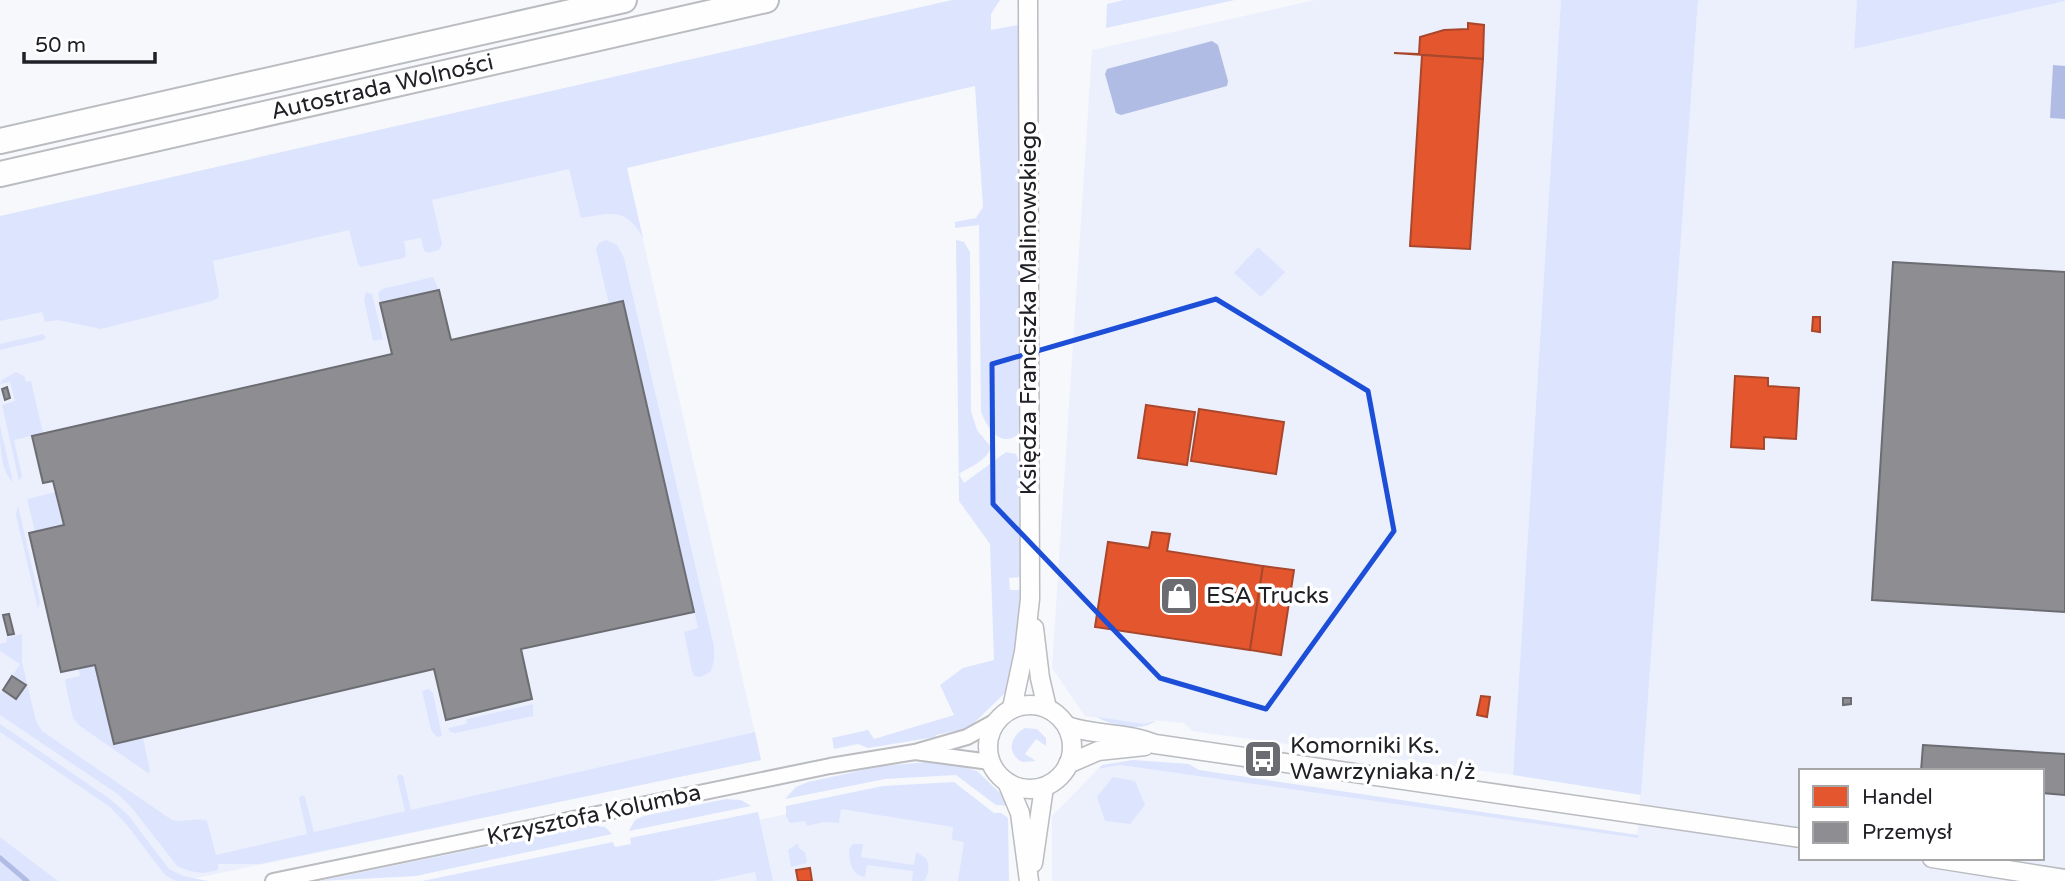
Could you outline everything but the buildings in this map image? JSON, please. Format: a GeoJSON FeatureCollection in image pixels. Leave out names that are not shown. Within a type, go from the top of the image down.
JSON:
{"type":"FeatureCollection","features":[{"type":"Feature","properties":{"kind":"highway","name":"Autostrada Wolności"},"geometry":{"type":"LineString","coordinates":[[0,141],[624,0]]}},
{"type":"Feature","properties":{"kind":"highway","name":"Autostrada Wolności"},"geometry":{"type":"LineString","coordinates":[[0,174],[766,0]]}},
{"type":"Feature","properties":{"kind":"street","name":"Księdza Franciszka Malinowskiego"},"geometry":{"type":"LineString","coordinates":[[1013,708],[1024,652],[1030,599],[1028,8]]}},
{"type":"Feature","properties":{"kind":"street","name":"Księdza Franciszka Malinowskiego"},"geometry":{"type":"LineString","coordinates":[[1030,599],[1040,678],[1047,708]]}},
{"type":"Feature","properties":{"kind":"street"},"geometry":{"type":"LineString","coordinates":[[1034,705],[1047,708],[1059,715],[1067,726],[1072,740],[1072,753],[1062,774],[1044,787],[1020,788],[997,774],[990,762],[988,741],[996,721],[1013,708],[1034,705]]}},
{"type":"Feature","properties":{"kind":"street","name":"Krzysztofa Kolumba"},"geometry":{"type":"LineString","coordinates":[[272,881],[871,758],[915,752],[967,737],[996,721]]}},
{"type":"Feature","properties":{"kind":"street"},"geometry":{"type":"LineString","coordinates":[[1067,726],[1091,733],[1139,738],[1155,744],[1799,838]]}},
{"type":"Feature","properties":{"kind":"street"},"geometry":{"type":"LineString","coordinates":[[1068,764],[1098,751],[1155,744]]}},
{"type":"Feature","properties":{"kind":"street","name":"Krzysztofa Kolumba"},"geometry":{"type":"LineString","coordinates":[[915,752],[990,762]]}},
{"type":"Feature","properties":{"kind":"street"},"geometry":{"type":"LineString","coordinates":[[1007,782],[1020,813],[1029,880]]}},
{"type":"Feature","properties":{"kind":"street"},"geometry":{"type":"LineString","coordinates":[[1029,880],[1044,787]]}},
{"type":"Feature","properties":{"kind":"street"},"geometry":{"type":"LineString","coordinates":[[1945,860],[2065,878]]}},
{"type":"Feature","properties":{"kind":"highlighted area"},"geometry":{"type":"Polygon","coordinates":[[[1216,299],[1368,391],[1394,531],[1266,709],[1160,678],[993,504],[992,364],[1216,299]]]}},
{"type":"Feature","properties":{"kind":"shaded area"},"geometry":{"type":"Polygon","coordinates":[[[952,0],[1000,0],[991,14],[991,30],[1018,25],[1020,422],[1018,435],[1011,438],[1005,439],[995,434],[981,412],[979,225],[955,228],[955,222],[976,218],[983,207],[975,86],[627,168],[643,238],[630,221],[617,214],[581,218],[569,169],[432,200],[442,244],[439,250],[428,253],[424,251],[421,238],[404,241],[404,258],[361,267],[349,230],[213,261],[219,294],[218,298],[212,301],[101,329],[58,320],[45,322],[42,312],[0,321],[0,216],[952,0]]]}},
{"type":"Feature","properties":{"kind":"shaded area"},"geometry":{"type":"Polygon","coordinates":[[[1124,0],[1235,0],[1106,28],[1107,4],[1124,0]]]}},
{"type":"Feature","properties":{"kind":"shaded area"},"geometry":{"type":"Polygon","coordinates":[[[1315,0],[1561,0],[1513,775],[1192,731],[1184,723],[1153,720],[1144,724],[1085,716],[1052,668],[1092,50],[1315,0]]]}},
{"type":"Feature","properties":{"kind":"shaded area"},"geometry":{"type":"Polygon","coordinates":[[[1561,0],[1698,0],[1641,795],[1513,775],[1561,0]]]}},
{"type":"Feature","properties":{"kind":"shaded area"},"geometry":{"type":"Polygon","coordinates":[[[1698,0],[1857,0],[1854,49],[2065,1],[2065,881],[1052,881],[1052,816],[1098,769],[1120,765],[1637,837],[1698,0]]]}},
{"type":"Feature","properties":{"kind":"shaded area"},"geometry":{"type":"Polygon","coordinates":[[[1857,0],[2065,0],[2065,1],[1854,49],[1857,0]]]}},
{"type":"Feature","properties":{"kind":"shaded area"},"geometry":{"type":"Polygon","coordinates":[[[1212,41],[1218,45],[1227,86],[1121,115],[1116,113],[1105,74],[1107,69],[1212,41]]]}},
{"type":"Feature","properties":{"kind":"shaded area"},"geometry":{"type":"Polygon","coordinates":[[[2053,65],[2065,66],[2065,119],[2050,118],[2053,65]]]}},
{"type":"Feature","properties":{"kind":"shaded area"},"geometry":{"type":"Polygon","coordinates":[[[624,156],[761,760],[182,881],[58,881],[0,837],[0,298],[345,166],[624,156]]]}},
{"type":"Feature","properties":{"kind":"shaded area"},"geometry":{"type":"Polygon","coordinates":[[[606,240],[617,245],[624,258],[714,647],[711,671],[701,677],[694,676],[692,671],[684,632],[698,628],[624,301],[609,304],[596,249],[599,243],[606,240]]]}},
{"type":"Feature","properties":{"kind":"shaded area"},"geometry":{"type":"Polygon","coordinates":[[[956,240],[964,242],[970,252],[971,411],[977,430],[991,447],[982,460],[959,474],[964,483],[1006,452],[1016,454],[1019,461],[1020,577],[1009,578],[1010,590],[1020,590],[1020,627],[1008,690],[974,723],[963,729],[935,737],[868,748],[858,744],[834,749],[832,738],[868,730],[874,739],[954,715],[940,685],[963,668],[994,660],[990,544],[959,501],[956,240]]]}},
{"type":"Feature","properties":{"kind":"shaded area"},"geometry":{"type":"Polygon","coordinates":[[[1258,247],[1285,272],[1261,297],[1234,273],[1258,247]]]}},
{"type":"Feature","properties":{"kind":"shaded area"},"geometry":{"type":"Polygon","coordinates":[[[433,277],[439,290],[380,303],[378,293],[382,289],[433,277]]]}},
{"type":"Feature","properties":{"kind":"shaded area"},"geometry":{"type":"Polygon","coordinates":[[[366,292],[372,294],[383,339],[373,341],[364,300],[366,292]]]}},
{"type":"Feature","properties":{"kind":"shaded area"},"geometry":{"type":"Polygon","coordinates":[[[43,334],[46,337],[43,340],[0,350],[0,344],[43,334]]]}},
{"type":"Feature","properties":{"kind":"shaded area"},"geometry":{"type":"Polygon","coordinates":[[[16,372],[24,376],[26,382],[31,381],[43,433],[14,440],[22,476],[19,481],[2,405],[15,401],[10,382],[0,384],[16,372]]]}},
{"type":"Feature","properties":{"kind":"shaded area"},"geometry":{"type":"Polygon","coordinates":[[[0,426],[13,482],[3,464],[0,426]]]}},
{"type":"Feature","properties":{"kind":"shaded area"},"geometry":{"type":"Polygon","coordinates":[[[56,492],[64,525],[35,532],[27,499],[56,492]]]}},
{"type":"Feature","properties":{"kind":"shaded area"},"geometry":{"type":"Polygon","coordinates":[[[18,505],[40,602],[38,609],[16,515],[18,505]]]}},
{"type":"Feature","properties":{"kind":"shaded area"},"geometry":{"type":"Polygon","coordinates":[[[22,634],[22,662],[36,721],[42,731],[172,820],[207,821],[216,855],[307,834],[299,798],[302,795],[305,797],[314,832],[405,811],[397,777],[399,774],[403,776],[411,810],[755,732],[761,760],[260,864],[218,864],[218,870],[203,873],[189,871],[177,866],[119,795],[0,715],[0,694],[3,690],[16,699],[25,686],[12,676],[20,664],[0,651],[0,644],[7,642],[6,638],[22,634]]]}},
{"type":"Feature","properties":{"kind":"shaded area"},"geometry":{"type":"Polygon","coordinates":[[[95,665],[113,744],[143,738],[150,771],[148,773],[80,726],[73,718],[66,679],[80,676],[78,668],[95,665]]]}},
{"type":"Feature","properties":{"kind":"shaded area"},"geometry":{"type":"Polygon","coordinates":[[[429,689],[433,693],[442,736],[437,737],[431,730],[422,691],[429,689]]]}},
{"type":"Feature","properties":{"kind":"shaded area"},"geometry":{"type":"Polygon","coordinates":[[[533,704],[533,716],[456,733],[450,732],[448,728],[466,724],[467,719],[533,704]]]}},
{"type":"Feature","properties":{"kind":"shaded area"},"geometry":{"type":"Polygon","coordinates":[[[1097,717],[1144,724],[1156,720],[1143,726],[1127,727],[1097,717]]]}},
{"type":"Feature","properties":{"kind":"shaded area"},"geometry":{"type":"Polygon","coordinates":[[[0,724],[110,799],[128,815],[169,869],[183,876],[208,881],[176,881],[165,875],[110,807],[0,732],[0,724]]]}},
{"type":"Feature","properties":{"kind":"shaded area"},"geometry":{"type":"Polygon","coordinates":[[[1025,728],[1037,729],[1046,738],[1046,746],[1036,739],[1025,754],[1036,761],[1022,762],[1012,749],[1016,735],[1025,728]]]}},
{"type":"Feature","properties":{"kind":"shaded area"},"geometry":{"type":"Polygon","coordinates":[[[1133,760],[1189,764],[1199,770],[1638,835],[1638,838],[1120,765],[1098,769],[1102,765],[1133,760]]]}},
{"type":"Feature","properties":{"kind":"shaded area"},"geometry":{"type":"Polygon","coordinates":[[[927,762],[959,765],[977,771],[1002,795],[1009,806],[996,805],[956,775],[885,779],[785,799],[796,787],[808,782],[882,766],[927,762]]]}},
{"type":"Feature","properties":{"kind":"shaded area"},"geometry":{"type":"Polygon","coordinates":[[[1113,777],[1135,781],[1145,805],[1130,824],[1105,821],[1097,797],[1113,777]]]}},
{"type":"Feature","properties":{"kind":"shaded area"},"geometry":{"type":"Polygon","coordinates":[[[954,782],[994,813],[1001,813],[1008,818],[1009,881],[958,881],[964,842],[952,840],[953,827],[841,809],[839,823],[824,822],[807,826],[805,821],[790,823],[786,816],[786,806],[883,786],[954,782]]]}},
{"type":"Feature","properties":{"kind":"shaded area"},"geometry":{"type":"Polygon","coordinates":[[[933,795],[996,881],[464,881],[864,798],[933,795]]]}},
{"type":"Feature","properties":{"kind":"shaded area"},"geometry":{"type":"Polygon","coordinates":[[[726,799],[741,800],[751,806],[629,831],[635,820],[644,816],[726,799]]]}},
{"type":"Feature","properties":{"kind":"shaded area"},"geometry":{"type":"Polygon","coordinates":[[[758,812],[773,881],[757,881],[755,872],[712,881],[422,881],[613,842],[615,847],[631,844],[630,838],[758,812]]]}},
{"type":"Feature","properties":{"kind":"shaded area"},"geometry":{"type":"Polygon","coordinates":[[[591,825],[605,827],[612,834],[416,876],[319,881],[591,825]]]}},
{"type":"Feature","properties":{"kind":"shaded area"},"geometry":{"type":"Polygon","coordinates":[[[0,837],[58,881],[0,881],[0,837]]]}},
{"type":"Feature","properties":{"kind":"shaded area"},"geometry":{"type":"Polygon","coordinates":[[[798,843],[799,848],[805,852],[807,863],[791,867],[788,850],[798,843]]]}},
{"type":"Feature","properties":{"kind":"shaded area"},"geometry":{"type":"Polygon","coordinates":[[[853,844],[863,844],[861,857],[914,865],[916,852],[926,858],[927,876],[924,881],[912,881],[913,871],[867,865],[865,877],[860,875],[851,863],[849,850],[853,844]]]}},
{"type":"Feature","properties":{"kind":"waterway"},"geometry":{"type":"LineString","coordinates":[[0,858],[27,881]]}},
{"type":"Feature","properties":{"kind":"place","name":"ESA Trucks"},"geometry":{"type":"Point","coordinates":[1179,596]}},
{"type":"Feature","properties":{"kind":"place","name":"Komorniki Ks. Wawrzyniaka n/ż"},"geometry":{"type":"Point","coordinates":[1263,759]}}]}
